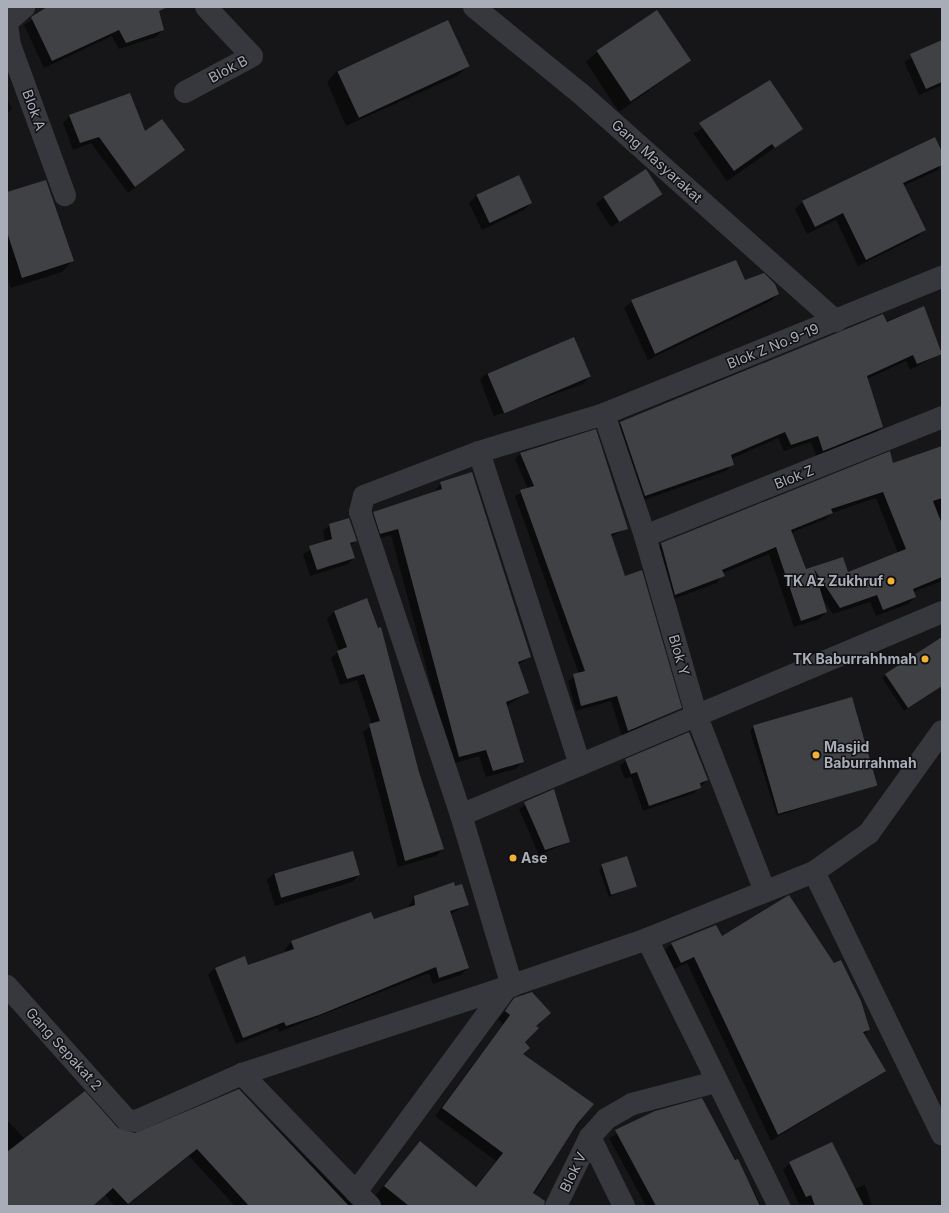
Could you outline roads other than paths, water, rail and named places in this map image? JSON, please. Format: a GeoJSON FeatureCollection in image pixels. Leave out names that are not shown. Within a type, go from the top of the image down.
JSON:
{"type":"FeatureCollection","features":[{"type":"Feature","properties":{"kind":"street","name":"Blok A"},"geometry":{"type":"LineString","coordinates":[[24,7],[7,23],[10,45],[66,195]]}},
{"type":"Feature","properties":{"kind":"street","name":"Blok B"},"geometry":{"type":"LineString","coordinates":[[185,92],[252,56],[206,7]]}},
{"type":"Feature","properties":{"kind":"street","name":"Gang Masyarakat"},"geometry":{"type":"LineString","coordinates":[[474,7],[580,93],[836,321]]}},
{"type":"Feature","properties":{"kind":"street","name":"Blok Z No.9-19"},"geometry":{"type":"LineString","coordinates":[[510,986],[461,815],[360,503],[364,496],[479,452],[604,414],[942,277]]}},
{"type":"Feature","properties":{"kind":"street","name":"Blok Y"},"geometry":{"type":"LineString","coordinates":[[604,414],[645,536],[697,717],[765,891]]}},
{"type":"Feature","properties":{"kind":"street","name":"Blok Z"},"geometry":{"type":"LineString","coordinates":[[645,536],[942,417]]}},
{"type":"Feature","properties":{"kind":"street"},"geometry":{"type":"LineString","coordinates":[[479,452],[580,765]]}},
{"type":"Feature","properties":{"kind":"street"},"geometry":{"type":"LineString","coordinates":[[461,815],[697,717],[942,612]]}},
{"type":"Feature","properties":{"kind":"street"},"geometry":{"type":"LineString","coordinates":[[510,986],[363,1199],[242,1074],[510,986],[647,939],[814,872],[865,837],[942,731]]}},
{"type":"Feature","properties":{"kind":"street"},"geometry":{"type":"LineString","coordinates":[[814,872],[942,1134]]}},
{"type":"Feature","properties":{"kind":"street"},"geometry":{"type":"LineString","coordinates":[[647,939],[715,1082],[779,1206]]}},
{"type":"Feature","properties":{"kind":"street","name":"Gang Sepakat 2"},"geometry":{"type":"LineString","coordinates":[[7,986],[127,1120],[136,1121],[242,1074]]}},
{"type":"Feature","properties":{"kind":"street","name":"Blok V"},"geometry":{"type":"LineString","coordinates":[[556,1206],[590,1137],[606,1119],[632,1104],[715,1082]]}},
{"type":"Feature","properties":{"kind":"street"},"geometry":{"type":"LineString","coordinates":[[590,1137],[624,1206]]}},
{"type":"Feature","properties":{"kind":"place","name":"TK Az Zukhruf"},"geometry":{"type":"Point","coordinates":[891,581]}},
{"type":"Feature","properties":{"kind":"place","name":"TK Baburrahhmah"},"geometry":{"type":"Point","coordinates":[925,659]}},
{"type":"Feature","properties":{"kind":"place","name":"Masjid Baburrahmah"},"geometry":{"type":"Point","coordinates":[816,755]}},
{"type":"Feature","properties":{"kind":"place","name":"Ase"},"geometry":{"type":"Point","coordinates":[513,858]}}]}
